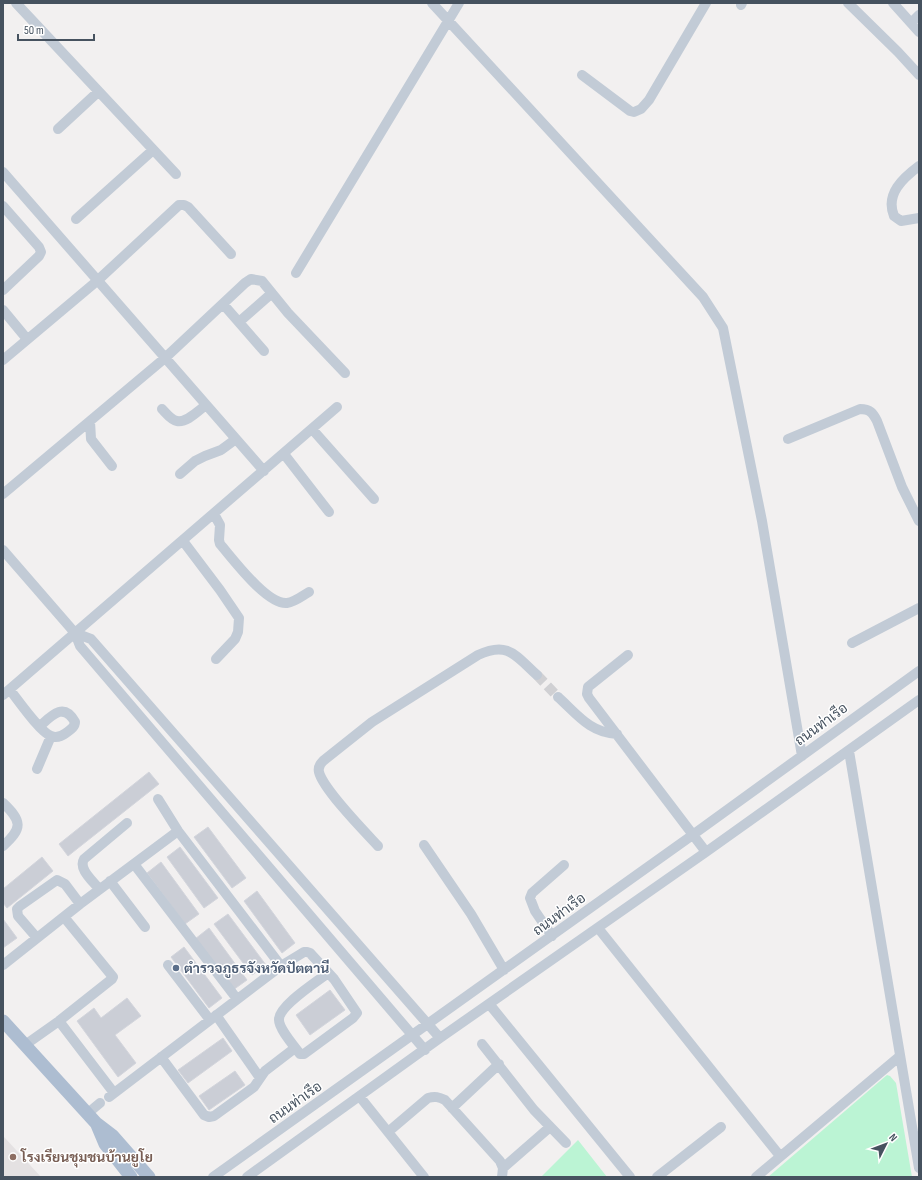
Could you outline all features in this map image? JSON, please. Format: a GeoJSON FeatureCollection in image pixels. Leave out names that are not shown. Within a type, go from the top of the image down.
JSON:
{"type":"FeatureCollection","features":[{"type":"Feature","properties":{"kind":"main road"},"geometry":{"type":"LineString","coordinates":[[3,1013],[25,1045]]}},
{"type":"Feature","properties":{"kind":"main road"},"geometry":{"type":"LineString","coordinates":[[3,1021],[96,1123],[113,1136],[149,1177]]}},
{"type":"Feature","properties":{"kind":"main road"},"geometry":{"type":"LineString","coordinates":[[3,1029],[25,1045]]}},
{"type":"Feature","properties":{"kind":"main road"},"geometry":{"type":"LineString","coordinates":[[96,1123],[105,1144],[131,1177]]}},
{"type":"Feature","properties":{"kind":"street"},"geometry":{"type":"LineString","coordinates":[[16,3],[176,174]]}},
{"type":"Feature","properties":{"kind":"street"},"geometry":{"type":"LineString","coordinates":[[432,3],[703,297],[723,328],[762,521],[802,756]]}},
{"type":"Feature","properties":{"kind":"street"},"geometry":{"type":"LineString","coordinates":[[296,273],[458,3]]}},
{"type":"Feature","properties":{"kind":"street"},"geometry":{"type":"LineString","coordinates":[[582,75],[630,111],[634,112],[641,109],[650,100],[706,3]]}},
{"type":"Feature","properties":{"kind":"street"},"geometry":{"type":"LineString","coordinates":[[848,3],[919,75]]}},
{"type":"Feature","properties":{"kind":"street"},"geometry":{"type":"LineString","coordinates":[[893,3],[919,32]]}},
{"type":"Feature","properties":{"kind":"street"},"geometry":{"type":"LineString","coordinates":[[912,23],[919,15]]}},
{"type":"Feature","properties":{"kind":"street"},"geometry":{"type":"LineString","coordinates":[[58,129],[98,92]]}},
{"type":"Feature","properties":{"kind":"street"},"geometry":{"type":"LineString","coordinates":[[76,219],[153,150]]}},
{"type":"Feature","properties":{"kind":"street"},"geometry":{"type":"LineString","coordinates":[[919,166],[900,182],[893,195],[891,208],[894,216],[902,221],[919,218]]}},
{"type":"Feature","properties":{"kind":"street"},"geometry":{"type":"LineString","coordinates":[[4,174],[264,471]]}},
{"type":"Feature","properties":{"kind":"street"},"geometry":{"type":"LineString","coordinates":[[3,360],[97,281],[179,205],[188,207],[231,254]]}},
{"type":"Feature","properties":{"kind":"street"},"geometry":{"type":"LineString","coordinates":[[3,206],[39,247],[41,252],[40,256],[3,290]]}},
{"type":"Feature","properties":{"kind":"street"},"geometry":{"type":"LineString","coordinates":[[3,494],[165,358],[251,279],[262,281],[288,313],[345,374]]}},
{"type":"Feature","properties":{"kind":"street"},"geometry":{"type":"LineString","coordinates":[[239,322],[272,293]]}},
{"type":"Feature","properties":{"kind":"street"},"geometry":{"type":"LineString","coordinates":[[223,304],[264,352]]}},
{"type":"Feature","properties":{"kind":"street"},"geometry":{"type":"LineString","coordinates":[[3,310],[27,339]]}},
{"type":"Feature","properties":{"kind":"street"},"geometry":{"type":"LineString","coordinates":[[162,409],[170,417],[180,421],[186,420],[206,405]]}},
{"type":"Feature","properties":{"kind":"street"},"geometry":{"type":"LineString","coordinates":[[40,726],[52,715],[58,712],[66,712],[70,714],[75,722],[74,726],[62,736],[51,736],[40,726],[6,692],[338,407]]}},
{"type":"Feature","properties":{"kind":"street"},"geometry":{"type":"LineString","coordinates":[[788,439],[860,409],[869,410],[873,413],[877,421],[902,487],[919,521]]}},
{"type":"Feature","properties":{"kind":"street"},"geometry":{"type":"LineString","coordinates":[[90,421],[91,439],[112,466]]}},
{"type":"Feature","properties":{"kind":"street"},"geometry":{"type":"LineString","coordinates":[[312,429],[374,499]]}},
{"type":"Feature","properties":{"kind":"street"},"geometry":{"type":"LineString","coordinates":[[180,474],[195,461],[221,450],[236,439]]}},
{"type":"Feature","properties":{"kind":"street"},"geometry":{"type":"LineString","coordinates":[[284,454],[329,512]]}},
{"type":"Feature","properties":{"kind":"street"},"geometry":{"type":"LineString","coordinates":[[214,514],[220,525],[220,544],[267,595],[275,600],[286,603],[293,602],[309,592]]}},
{"type":"Feature","properties":{"kind":"street"},"geometry":{"type":"LineString","coordinates":[[183,541],[239,618],[238,632],[235,639],[216,659]]}},
{"type":"Feature","properties":{"kind":"street"},"geometry":{"type":"LineString","coordinates":[[3,550],[75,634],[80,646],[425,1050]]}},
{"type":"Feature","properties":{"kind":"street"},"geometry":{"type":"LineString","coordinates":[[852,643],[919,608]]}},
{"type":"Feature","properties":{"kind":"street"},"geometry":{"type":"LineString","coordinates":[[75,634],[91,639],[440,1038]]}},
{"type":"Feature","properties":{"kind":"street"},"geometry":{"type":"LineString","coordinates":[[378,846],[328,789],[319,771],[323,761],[372,722],[478,655],[490,650],[507,651],[514,654],[537,675]]}},
{"type":"Feature","properties":{"kind":"street"},"geometry":{"type":"LineString","coordinates":[[628,655],[588,687],[587,691],[589,698],[694,834],[706,852]]}},
{"type":"Feature","properties":{"kind":"street","name":"ถนนท่าเรือ"},"geometry":{"type":"LineString","coordinates":[[213,1177],[428,1025],[919,671]]}},
{"type":"Feature","properties":{"kind":"street"},"geometry":{"type":"LineString","coordinates":[[558,697],[591,727],[599,732],[617,734]]}},
{"type":"Feature","properties":{"kind":"street"},"geometry":{"type":"LineString","coordinates":[[247,1177],[440,1038],[490,1005],[919,700]]}},
{"type":"Feature","properties":{"kind":"street"},"geometry":{"type":"LineString","coordinates":[[37,769],[51,736]]}},
{"type":"Feature","properties":{"kind":"street"},"geometry":{"type":"LineString","coordinates":[[849,751],[919,1168]]}},
{"type":"Feature","properties":{"kind":"street"},"geometry":{"type":"LineString","coordinates":[[158,799],[178,831],[281,966]]}},
{"type":"Feature","properties":{"kind":"street"},"geometry":{"type":"LineString","coordinates":[[3,803],[16,817],[18,825],[16,833],[3,846]]}},
{"type":"Feature","properties":{"kind":"street"},"geometry":{"type":"LineString","coordinates":[[100,889],[85,871],[82,862],[127,822]]}},
{"type":"Feature","properties":{"kind":"street"},"geometry":{"type":"LineString","coordinates":[[3,965],[110,881],[178,831]]}},
{"type":"Feature","properties":{"kind":"street"},"geometry":{"type":"LineString","coordinates":[[424,845],[471,914],[504,970]]}},
{"type":"Feature","properties":{"kind":"street"},"geometry":{"type":"LineString","coordinates":[[134,864],[237,999]]}},
{"type":"Feature","properties":{"kind":"street"},"geometry":{"type":"LineString","coordinates":[[552,936],[535,911],[530,898],[532,893],[564,866]]}},
{"type":"Feature","properties":{"kind":"street"},"geometry":{"type":"LineString","coordinates":[[37,938],[18,916],[17,909],[20,906],[57,880],[65,884],[80,904]]}},
{"type":"Feature","properties":{"kind":"street"},"geometry":{"type":"LineString","coordinates":[[110,881],[145,927]]}},
{"type":"Feature","properties":{"kind":"street"},"geometry":{"type":"LineString","coordinates":[[25,1045],[59,1021],[109,982],[113,977],[64,917]]}},
{"type":"Feature","properties":{"kind":"street"},"geometry":{"type":"LineString","coordinates":[[598,928],[780,1156]]}},
{"type":"Feature","properties":{"kind":"street"},"geometry":{"type":"LineString","coordinates":[[59,1021],[111,1095],[281,966],[304,952],[307,952],[328,973],[334,979],[357,1013],[353,1018],[304,1054],[300,1054],[295,1048],[281,1026],[279,1020],[280,1014],[292,1000],[328,973]]}},
{"type":"Feature","properties":{"kind":"street"},"geometry":{"type":"LineString","coordinates":[[168,965],[213,1018],[260,1078]]}},
{"type":"Feature","properties":{"kind":"street"},"geometry":{"type":"LineString","coordinates":[[490,1005],[630,1177]]}},
{"type":"Feature","properties":{"kind":"street"},"geometry":{"type":"LineString","coordinates":[[482,1044],[534,1110],[566,1144]]}},
{"type":"Feature","properties":{"kind":"street"},"geometry":{"type":"LineString","coordinates":[[161,1057],[204,1115],[209,1117],[214,1116],[254,1087],[274,1063],[295,1048]]}},
{"type":"Feature","properties":{"kind":"street"},"geometry":{"type":"LineString","coordinates":[[756,1177],[900,1056]]}},
{"type":"Feature","properties":{"kind":"street"},"geometry":{"type":"LineString","coordinates":[[452,1108],[499,1064]]}},
{"type":"Feature","properties":{"kind":"street"},"geometry":{"type":"LineString","coordinates":[[388,1132],[428,1098],[434,1096],[438,1097],[445,1100],[500,1161],[503,1172],[550,1127]]}},
{"type":"Feature","properties":{"kind":"street"},"geometry":{"type":"LineString","coordinates":[[360,1097],[424,1177]]}},
{"type":"Feature","properties":{"kind":"street"},"geometry":{"type":"LineString","coordinates":[[88,1113],[100,1103]]}},
{"type":"Feature","properties":{"kind":"street"},"geometry":{"type":"LineString","coordinates":[[658,1177],[721,1127]]}},
{"type":"Feature","properties":{"kind":"shaded area","name":"โรงเรียนชุมชนบ้านยูโย"},"geometry":{"type":"Polygon","coordinates":[[[3,1136],[5,1138],[41,1177],[3,1177],[3,1136]]]}},
{"type":"Feature","properties":{"kind":"green space"},"geometry":{"type":"Polygon","coordinates":[[[887,1075],[890,1076],[896,1083],[912,1177],[768,1177],[887,1075]]]}},
{"type":"Feature","properties":{"kind":"green space"},"geometry":{"type":"Polygon","coordinates":[[[578,1140],[607,1177],[541,1177],[578,1140]]]}},
{"type":"Feature","properties":{"kind":"building"},"geometry":{"type":"Polygon","coordinates":[[[149,772],[159,784],[68,856],[59,844],[149,772]]]}},
{"type":"Feature","properties":{"kind":"building"},"geometry":{"type":"Polygon","coordinates":[[[208,827],[246,878],[232,888],[194,837],[208,827]]]}},
{"type":"Feature","properties":{"kind":"building"},"geometry":{"type":"Polygon","coordinates":[[[180,847],[218,898],[204,908],[167,857],[180,847]]]}},
{"type":"Feature","properties":{"kind":"building"},"geometry":{"type":"Polygon","coordinates":[[[42,857],[53,871],[7,908],[3,903],[3,889],[42,857]]]}},
{"type":"Feature","properties":{"kind":"building"},"geometry":{"type":"Polygon","coordinates":[[[161,862],[199,914],[185,924],[147,873],[161,862]]]}},
{"type":"Feature","properties":{"kind":"building"},"geometry":{"type":"Polygon","coordinates":[[[257,891],[295,943],[282,953],[244,901],[257,891]]]}},
{"type":"Feature","properties":{"kind":"building"},"geometry":{"type":"Polygon","coordinates":[[[228,914],[266,965],[252,975],[214,924],[228,914]]]}},
{"type":"Feature","properties":{"kind":"building"},"geometry":{"type":"Polygon","coordinates":[[[3,919],[17,938],[3,948],[3,919]]]}},
{"type":"Feature","properties":{"kind":"building"},"geometry":{"type":"Polygon","coordinates":[[[209,928],[247,980],[233,990],[195,939],[209,928]]]}},
{"type":"Feature","properties":{"kind":"building"},"geometry":{"type":"Polygon","coordinates":[[[184,947],[222,998],[209,1008],[171,957],[184,947]]]}},
{"type":"Feature","properties":{"kind":"building"},"geometry":{"type":"Polygon","coordinates":[[[330,990],[345,1010],[310,1035],[296,1015],[330,990]]]}},
{"type":"Feature","properties":{"kind":"building"},"geometry":{"type":"Polygon","coordinates":[[[127,998],[141,1016],[115,1035],[136,1063],[118,1077],[77,1021],[94,1008],[101,1018],[127,998]]]}},
{"type":"Feature","properties":{"kind":"building"},"geometry":{"type":"Polygon","coordinates":[[[223,1038],[232,1051],[188,1083],[178,1070],[223,1038]]]}},
{"type":"Feature","properties":{"kind":"building"},"geometry":{"type":"Polygon","coordinates":[[[235,1071],[245,1085],[209,1110],[199,1096],[235,1071]]]}},
{"type":"Feature","properties":{"kind":"tunnel"},"geometry":{"type":"LineString","coordinates":[[537,675],[558,697]]}},
{"type":"Feature","properties":{"kind":"place","name":"ตำรวจภูธรจังหวัดปัตตานี"},"geometry":{"type":"Point","coordinates":[176,968]}},
{"type":"Feature","properties":{"kind":"place","name":"โรงเรียนชุมชนบ้านยูโย"},"geometry":{"type":"Point","coordinates":[13,1157]}}]}
